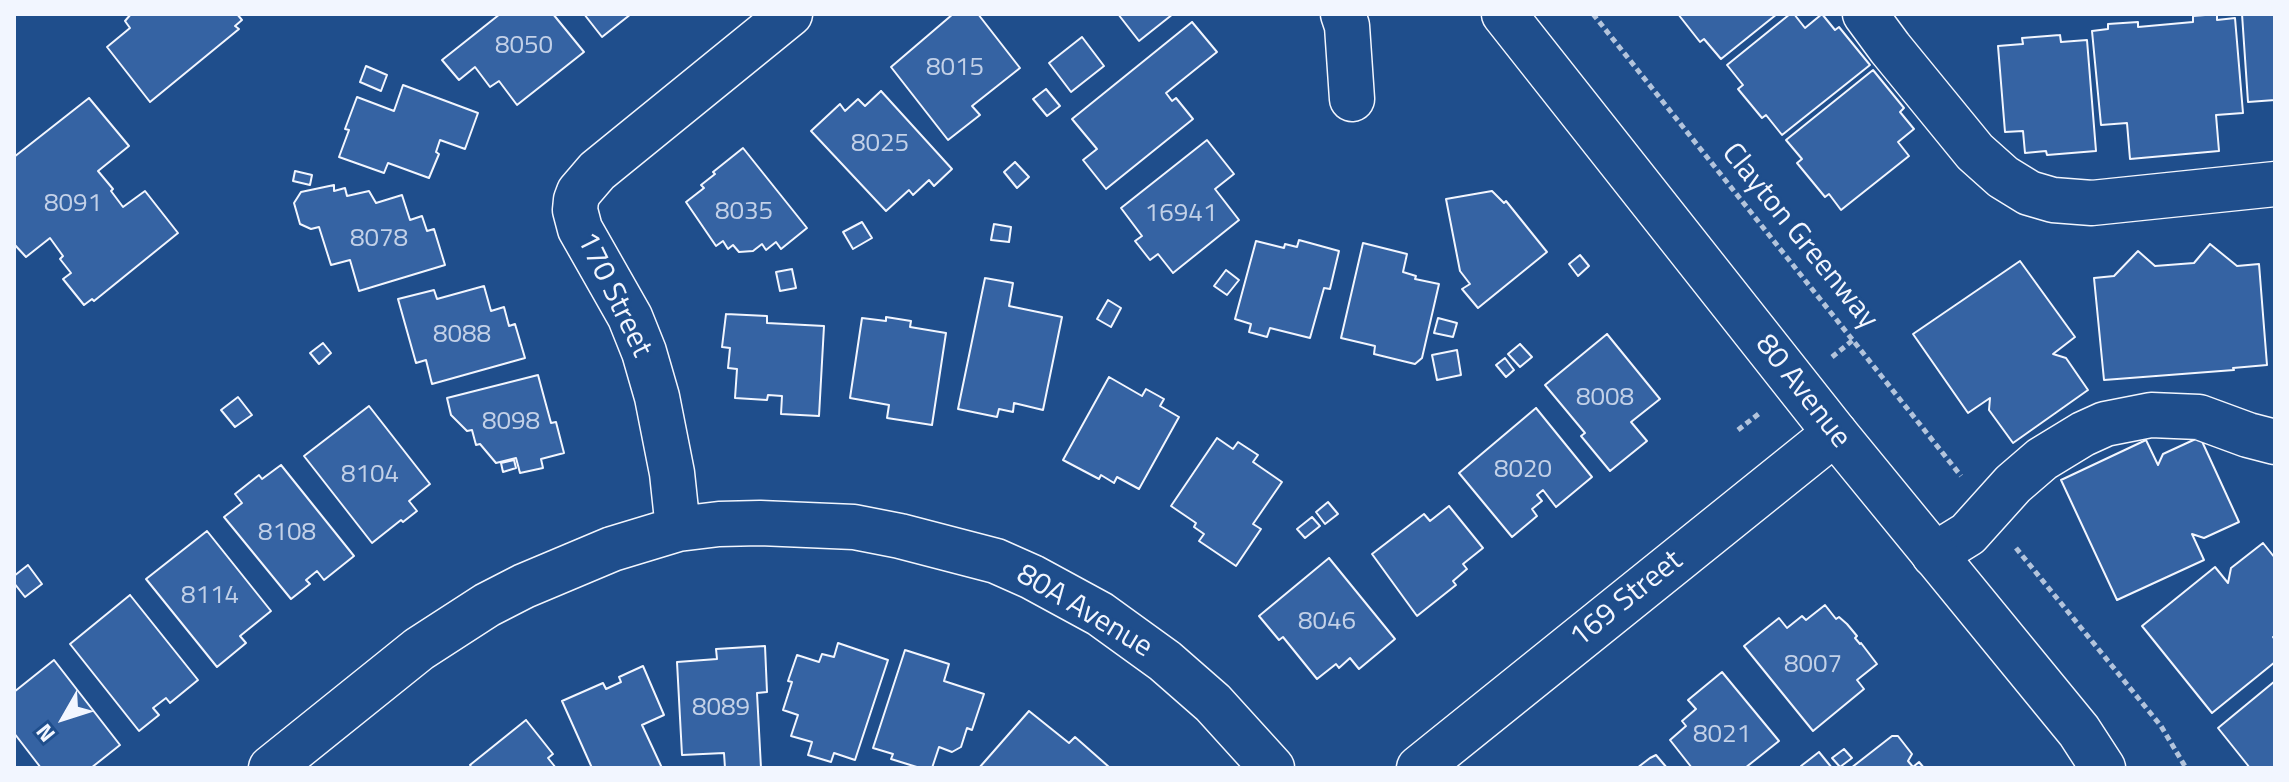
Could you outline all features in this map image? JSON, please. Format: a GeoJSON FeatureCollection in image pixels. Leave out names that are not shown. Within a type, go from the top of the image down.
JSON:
{"type":"FeatureCollection","features":[{"type":"Feature","properties":{"kind":"street","name":"170 Street"},"geometry":{"type":"LineString","coordinates":[[678,529],[672,473],[657,397],[644,352],[630,317],[580,229],[576,200],[597,171],[790,14]]}},
{"type":"Feature","properties":{"kind":"street"},"geometry":{"type":"LineString","coordinates":[[1343,14],[1347,26],[1352,99]]}},
{"type":"Feature","properties":{"kind":"street","name":"80 Avenue"},"geometry":{"type":"LineString","coordinates":[[1504,14],[1835,433],[2079,731],[2103,768]]}},
{"type":"Feature","properties":{"kind":"street"},"geometry":{"type":"LineString","coordinates":[[1865,14],[1975,152],[2003,177],[2029,193],[2066,202],[2092,203],[2275,184]]}},
{"type":"Feature","properties":{"kind":"street"},"geometry":{"type":"LineString","coordinates":[[1934,555],[1968,534],[2013,484],[2042,459],[2105,424],[2151,415],[2199,417],[2275,442]]}},
{"type":"Feature","properties":{"kind":"street","name":"169 Street"},"geometry":{"type":"LineString","coordinates":[[1419,768],[1835,433]]}},
{"type":"Feature","properties":{"kind":"street","name":"80A Avenue"},"geometry":{"type":"LineString","coordinates":[[678,529],[760,523],[854,527],[978,555],[1032,577],[1100,614],[1165,661],[1213,703],[1272,768]]}},
{"type":"Feature","properties":{"kind":"street"},"geometry":{"type":"LineString","coordinates":[[271,768],[419,649],[487,605],[577,562],[678,529]]}},
{"type":"Feature","properties":{"kind":"path","name":"Clayton Greenway"},"geometry":{"type":"LineString","coordinates":[[1593,14],[1962,478]]}},
{"type":"Feature","properties":{"kind":"path"},"geometry":{"type":"LineString","coordinates":[[2011,541],[2161,726],[2186,768]]}},
{"type":"Feature","properties":{"kind":"building"},"geometry":{"type":"Polygon","coordinates":[[[131,14],[237,14],[242,20],[235,26],[239,29],[150,102],[107,47],[130,28],[125,21],[131,14]]]}},
{"type":"Feature","properties":{"kind":"building"},"geometry":{"type":"Polygon","coordinates":[[[500,14],[553,14],[584,52],[517,105],[499,81],[490,87],[475,67],[459,80],[442,60],[500,14]]]}},
{"type":"Feature","properties":{"kind":"building"},"geometry":{"type":"Polygon","coordinates":[[[584,14],[631,14],[602,37],[584,14]]]}},
{"type":"Feature","properties":{"kind":"building"},"geometry":{"type":"Polygon","coordinates":[[[953,14],[978,14],[1020,68],[972,106],[980,115],[948,140],[891,67],[953,14]]]}},
{"type":"Feature","properties":{"kind":"building"},"geometry":{"type":"Polygon","coordinates":[[[1118,14],[1173,14],[1139,41],[1118,14]]]}},
{"type":"Feature","properties":{"kind":"building"},"geometry":{"type":"Polygon","coordinates":[[[1678,14],[1777,14],[1721,59],[1704,39],[1700,42],[1678,14]]]}},
{"type":"Feature","properties":{"kind":"building"},"geometry":{"type":"Polygon","coordinates":[[[1790,14],[1794,14],[1805,28],[1822,14],[1835,30],[1839,27],[1870,65],[1782,135],[1766,115],[1762,118],[1738,89],[1743,85],[1727,65],[1790,14]]]}},
{"type":"Feature","properties":{"kind":"building"},"geometry":{"type":"Polygon","coordinates":[[[2217,14],[2217,20],[2235,18],[2243,113],[2216,115],[2219,151],[2130,159],[2127,123],[2101,125],[2092,31],[2108,29],[2108,24],[2138,22],[2138,27],[2193,22],[2193,16],[2217,14]]]}},
{"type":"Feature","properties":{"kind":"building"},"geometry":{"type":"Polygon","coordinates":[[[2242,14],[2275,14],[2275,100],[2248,102],[2242,14]]]}},
{"type":"Feature","properties":{"kind":"building"},"geometry":{"type":"Polygon","coordinates":[[[1192,22],[1217,52],[1166,93],[1172,101],[1176,98],[1193,119],[1106,189],[1083,160],[1097,149],[1072,119],[1192,22]]]}},
{"type":"Feature","properties":{"kind":"building"},"geometry":{"type":"Polygon","coordinates":[[[2060,35],[2061,42],[2087,40],[2096,151],[2047,155],[2046,151],[2025,153],[2023,131],[2005,132],[1998,46],[2023,44],[2022,38],[2060,35]]]}},
{"type":"Feature","properties":{"kind":"building"},"geometry":{"type":"Polygon","coordinates":[[[1082,37],[1104,66],[1071,92],[1049,63],[1082,37]]]}},
{"type":"Feature","properties":{"kind":"building"},"geometry":{"type":"Polygon","coordinates":[[[366,66],[387,75],[381,91],[360,82],[366,66]]]}},
{"type":"Feature","properties":{"kind":"building"},"geometry":{"type":"Polygon","coordinates":[[[1873,70],[1904,108],[1900,112],[1914,129],[1898,142],[1909,156],[1841,210],[1829,194],[1825,197],[1797,163],[1802,159],[1786,140],[1873,70]]]}},
{"type":"Feature","properties":{"kind":"building"},"geometry":{"type":"Polygon","coordinates":[[[403,85],[478,113],[465,149],[440,140],[436,152],[439,154],[429,178],[388,163],[384,173],[339,157],[357,97],[394,111],[403,85]]]}},
{"type":"Feature","properties":{"kind":"building"},"geometry":{"type":"Polygon","coordinates":[[[1046,89],[1060,106],[1047,116],[1033,99],[1046,89]]]}},
{"type":"Feature","properties":{"kind":"building"},"geometry":{"type":"Polygon","coordinates":[[[881,91],[952,169],[934,186],[929,180],[913,195],[909,190],[886,211],[811,131],[840,104],[845,111],[858,99],[865,106],[881,91]]]}},
{"type":"Feature","properties":{"kind":"building"},"geometry":{"type":"Polygon","coordinates":[[[89,98],[129,146],[98,171],[113,189],[111,191],[123,207],[145,191],[178,233],[94,301],[92,299],[84,305],[63,279],[71,273],[50,238],[26,257],[14,244],[14,157],[89,98]]]}},
{"type":"Feature","properties":{"kind":"building"},"geometry":{"type":"Polygon","coordinates":[[[1207,140],[1234,174],[1215,189],[1239,220],[1173,273],[1158,254],[1150,260],[1135,241],[1142,236],[1121,208],[1207,140]]]}},
{"type":"Feature","properties":{"kind":"building"},"geometry":{"type":"Polygon","coordinates":[[[743,148],[807,228],[781,249],[776,242],[766,250],[762,244],[753,251],[739,252],[733,245],[728,249],[723,241],[716,246],[686,202],[704,188],[701,185],[715,174],[713,172],[743,148]]]}},
{"type":"Feature","properties":{"kind":"building"},"geometry":{"type":"Polygon","coordinates":[[[1015,162],[1029,177],[1017,188],[1004,172],[1015,162]]]}},
{"type":"Feature","properties":{"kind":"building"},"geometry":{"type":"Polygon","coordinates":[[[295,171],[312,175],[310,185],[293,181],[295,171]]]}},
{"type":"Feature","properties":{"kind":"building"},"geometry":{"type":"Polygon","coordinates":[[[334,185],[334,191],[345,188],[347,196],[369,191],[376,203],[402,195],[410,220],[422,216],[427,231],[434,229],[445,265],[359,291],[350,260],[331,265],[319,227],[311,229],[300,224],[294,203],[301,192],[334,185]]]}},
{"type":"Feature","properties":{"kind":"building"},"geometry":{"type":"Polygon","coordinates":[[[1492,191],[1504,203],[1506,201],[1547,252],[1478,308],[1462,289],[1470,284],[1460,271],[1446,199],[1492,191]]]}},
{"type":"Feature","properties":{"kind":"building"},"geometry":{"type":"Polygon","coordinates":[[[862,222],[872,238],[853,249],[843,232],[862,222]]]}},
{"type":"Feature","properties":{"kind":"building"},"geometry":{"type":"Polygon","coordinates":[[[994,224],[1011,227],[1009,242],[991,240],[994,224]]]}},
{"type":"Feature","properties":{"kind":"building"},"geometry":{"type":"Polygon","coordinates":[[[1299,240],[1339,251],[1330,289],[1324,288],[1310,338],[1270,328],[1267,337],[1249,332],[1251,324],[1235,319],[1256,241],[1284,248],[1285,244],[1297,247],[1299,240]]]}},
{"type":"Feature","properties":{"kind":"building"},"geometry":{"type":"Polygon","coordinates":[[[1363,243],[1407,254],[1403,272],[1416,276],[1415,279],[1439,284],[1422,358],[1415,364],[1374,354],[1375,346],[1341,338],[1363,243]]]}},
{"type":"Feature","properties":{"kind":"building"},"geometry":{"type":"Polygon","coordinates":[[[2210,244],[2237,266],[2259,264],[2267,365],[2104,380],[2094,278],[2114,276],[2138,251],[2155,266],[2194,263],[2210,244]]]}},
{"type":"Feature","properties":{"kind":"building"},"geometry":{"type":"Polygon","coordinates":[[[1580,255],[1589,266],[1578,276],[1569,264],[1580,255]]]}},
{"type":"Feature","properties":{"kind":"building"},"geometry":{"type":"Polygon","coordinates":[[[2020,261],[2075,337],[2053,354],[2066,358],[2088,390],[2013,443],[1989,410],[1990,398],[1968,413],[1913,334],[2020,261]]]}},
{"type":"Feature","properties":{"kind":"building"},"geometry":{"type":"Polygon","coordinates":[[[792,269],[796,288],[780,291],[776,272],[792,269]]]}},
{"type":"Feature","properties":{"kind":"building"},"geometry":{"type":"Polygon","coordinates":[[[1226,270],[1239,280],[1227,295],[1214,286],[1226,270]]]}},
{"type":"Feature","properties":{"kind":"building"},"geometry":{"type":"Polygon","coordinates":[[[985,278],[1013,283],[1009,306],[1062,317],[1043,410],[1014,403],[1013,412],[999,409],[997,417],[958,409],[985,278]]]}},
{"type":"Feature","properties":{"kind":"building"},"geometry":{"type":"Polygon","coordinates":[[[484,286],[491,311],[504,307],[509,326],[515,324],[525,358],[432,384],[426,360],[416,363],[398,299],[434,290],[437,299],[484,286]]]}},
{"type":"Feature","properties":{"kind":"building"},"geometry":{"type":"Polygon","coordinates":[[[1108,300],[1121,308],[1111,327],[1097,319],[1108,300]]]}},
{"type":"Feature","properties":{"kind":"building"},"geometry":{"type":"Polygon","coordinates":[[[726,314],[767,316],[767,323],[824,326],[819,416],[781,414],[782,396],[768,395],[767,400],[735,398],[737,369],[728,368],[730,348],[722,347],[726,314]]]}},
{"type":"Feature","properties":{"kind":"building"},"geometry":{"type":"Polygon","coordinates":[[[886,317],[911,321],[910,327],[946,333],[932,425],[887,418],[889,405],[850,398],[862,318],[886,321],[886,317]]]}},
{"type":"Feature","properties":{"kind":"building"},"geometry":{"type":"Polygon","coordinates":[[[1438,318],[1457,323],[1453,337],[1434,333],[1438,318]]]}},
{"type":"Feature","properties":{"kind":"building"},"geometry":{"type":"Polygon","coordinates":[[[1607,334],[1660,399],[1631,422],[1647,441],[1610,471],[1581,436],[1585,433],[1545,385],[1607,334]]]}},
{"type":"Feature","properties":{"kind":"building"},"geometry":{"type":"Polygon","coordinates":[[[323,343],[331,353],[319,364],[310,353],[323,343]]]}},
{"type":"Feature","properties":{"kind":"building"},"geometry":{"type":"Polygon","coordinates":[[[1520,344],[1532,357],[1520,367],[1508,354],[1520,344]]]}},
{"type":"Feature","properties":{"kind":"building"},"geometry":{"type":"Polygon","coordinates":[[[1457,350],[1461,375],[1437,380],[1432,355],[1457,350]]]}},
{"type":"Feature","properties":{"kind":"building"},"geometry":{"type":"Polygon","coordinates":[[[1505,358],[1514,370],[1506,377],[1496,365],[1505,358]]]}},
{"type":"Feature","properties":{"kind":"building"},"geometry":{"type":"Polygon","coordinates":[[[538,375],[551,423],[556,422],[564,453],[541,459],[543,468],[520,473],[516,458],[496,463],[480,444],[476,445],[472,430],[467,431],[451,415],[447,398],[538,375]]]}},
{"type":"Feature","properties":{"kind":"building"},"geometry":{"type":"Polygon","coordinates":[[[1109,377],[1142,396],[1146,389],[1164,399],[1160,406],[1179,417],[1139,489],[1117,477],[1114,483],[1101,475],[1099,479],[1063,460],[1109,377]]]}},
{"type":"Feature","properties":{"kind":"building"},"geometry":{"type":"Polygon","coordinates":[[[238,397],[252,415],[235,427],[221,410],[238,397]]]}},
{"type":"Feature","properties":{"kind":"building"},"geometry":{"type":"Polygon","coordinates":[[[369,406],[430,484],[409,501],[417,511],[372,543],[304,456],[369,406]]]}},
{"type":"Feature","properties":{"kind":"building"},"geometry":{"type":"Polygon","coordinates":[[[1536,408],[1592,477],[1556,507],[1543,490],[1537,495],[1542,501],[1532,509],[1537,516],[1512,537],[1459,473],[1536,408]]]}},
{"type":"Feature","properties":{"kind":"building"},"geometry":{"type":"Polygon","coordinates":[[[2200,437],[2239,522],[2204,538],[2192,534],[2204,560],[2117,600],[2061,480],[2146,440],[2158,465],[2163,454],[2200,437]]]}},
{"type":"Feature","properties":{"kind":"building"},"geometry":{"type":"Polygon","coordinates":[[[1217,438],[1233,449],[1238,442],[1258,455],[1253,462],[1282,482],[1253,524],[1261,529],[1236,566],[1199,541],[1204,534],[1194,527],[1196,523],[1171,506],[1217,438]]]}},
{"type":"Feature","properties":{"kind":"building"},"geometry":{"type":"Polygon","coordinates":[[[514,460],[516,468],[503,472],[501,463],[514,460]]]}},
{"type":"Feature","properties":{"kind":"building"},"geometry":{"type":"Polygon","coordinates":[[[281,465],[354,556],[324,580],[317,571],[306,580],[310,584],[291,599],[224,517],[242,503],[235,494],[259,475],[262,479],[281,465]]]}},
{"type":"Feature","properties":{"kind":"building"},"geometry":{"type":"Polygon","coordinates":[[[1328,502],[1338,514],[1325,524],[1316,512],[1328,502]]]}},
{"type":"Feature","properties":{"kind":"building"},"geometry":{"type":"Polygon","coordinates":[[[1449,506],[1483,548],[1463,564],[1467,569],[1453,581],[1456,585],[1417,616],[1372,554],[1424,514],[1430,521],[1449,506]]]}},
{"type":"Feature","properties":{"kind":"building"},"geometry":{"type":"Polygon","coordinates":[[[1312,517],[1320,526],[1305,538],[1297,529],[1312,517]]]}},
{"type":"Feature","properties":{"kind":"building"},"geometry":{"type":"Polygon","coordinates":[[[207,531],[271,611],[240,636],[246,643],[217,667],[146,579],[207,531]]]}},
{"type":"Feature","properties":{"kind":"building"},"geometry":{"type":"Polygon","coordinates":[[[2263,543],[2275,558],[2275,662],[2212,713],[2142,626],[2215,567],[2228,583],[2231,568],[2263,543]]]}},
{"type":"Feature","properties":{"kind":"building"},"geometry":{"type":"Polygon","coordinates":[[[1329,558],[1395,639],[1359,669],[1350,658],[1339,668],[1336,664],[1317,679],[1283,637],[1279,640],[1259,616],[1329,558]]]}},
{"type":"Feature","properties":{"kind":"building"},"geometry":{"type":"Polygon","coordinates":[[[28,565],[42,584],[25,597],[14,583],[14,576],[28,565]]]}},
{"type":"Feature","properties":{"kind":"building"},"geometry":{"type":"Polygon","coordinates":[[[130,595],[198,680],[170,703],[166,698],[153,708],[159,715],[139,731],[70,644],[130,595]]]}},
{"type":"Feature","properties":{"kind":"building"},"geometry":{"type":"Polygon","coordinates":[[[1825,605],[1836,619],[1839,617],[1847,624],[1877,664],[1857,680],[1864,689],[1813,731],[1744,646],[1779,618],[1787,628],[1802,616],[1806,620],[1825,605]]]}},
{"type":"Feature","properties":{"kind":"building"},"geometry":{"type":"Polygon","coordinates":[[[838,643],[888,660],[855,760],[834,753],[831,762],[808,755],[812,742],[791,736],[798,715],[783,710],[797,655],[819,662],[822,654],[834,657],[838,643]]]}},
{"type":"Feature","properties":{"kind":"building"},"geometry":{"type":"Polygon","coordinates":[[[765,646],[767,692],[757,693],[761,768],[725,768],[724,753],[682,755],[677,662],[717,659],[716,649],[765,646]]]}},
{"type":"Feature","properties":{"kind":"building"},"geometry":{"type":"Polygon","coordinates":[[[905,650],[949,664],[944,681],[984,694],[972,730],[967,728],[961,747],[952,752],[939,747],[932,768],[920,768],[891,759],[893,754],[873,748],[905,650]]]}},
{"type":"Feature","properties":{"kind":"building"},"geometry":{"type":"Polygon","coordinates":[[[54,660],[120,745],[91,768],[41,768],[14,733],[14,692],[54,660]]]}},
{"type":"Feature","properties":{"kind":"building"},"geometry":{"type":"Polygon","coordinates":[[[643,666],[664,715],[642,725],[662,768],[592,768],[562,701],[603,683],[606,689],[621,682],[619,677],[643,666]]]}},
{"type":"Feature","properties":{"kind":"building"},"geometry":{"type":"Polygon","coordinates":[[[1722,672],[1779,741],[1745,768],[1692,768],[1670,740],[1686,726],[1682,721],[1696,709],[1688,700],[1722,672]]]}},
{"type":"Feature","properties":{"kind":"building"},"geometry":{"type":"Polygon","coordinates":[[[2275,681],[2275,768],[2250,768],[2218,728],[2275,681]]]}},
{"type":"Feature","properties":{"kind":"building"},"geometry":{"type":"Polygon","coordinates":[[[1029,711],[1069,743],[1075,737],[1109,767],[979,768],[1029,711]]]}},
{"type":"Feature","properties":{"kind":"building"},"geometry":{"type":"Polygon","coordinates":[[[526,720],[553,754],[548,758],[556,768],[472,768],[470,765],[526,720]]]}},
{"type":"Feature","properties":{"kind":"building"},"geometry":{"type":"Polygon","coordinates":[[[1892,736],[1898,736],[1912,754],[1908,761],[1913,767],[1919,762],[1924,768],[1851,768],[1892,736]]]}},
{"type":"Feature","properties":{"kind":"building"},"geometry":{"type":"Polygon","coordinates":[[[1844,749],[1852,758],[1840,767],[1832,758],[1844,749]]]}},
{"type":"Feature","properties":{"kind":"building"},"geometry":{"type":"Polygon","coordinates":[[[1819,752],[1832,768],[1801,766],[1819,752]]]}},
{"type":"Feature","properties":{"kind":"building"},"geometry":{"type":"Polygon","coordinates":[[[1656,755],[1667,768],[1637,768],[1650,758],[1656,755]]]}}]}
